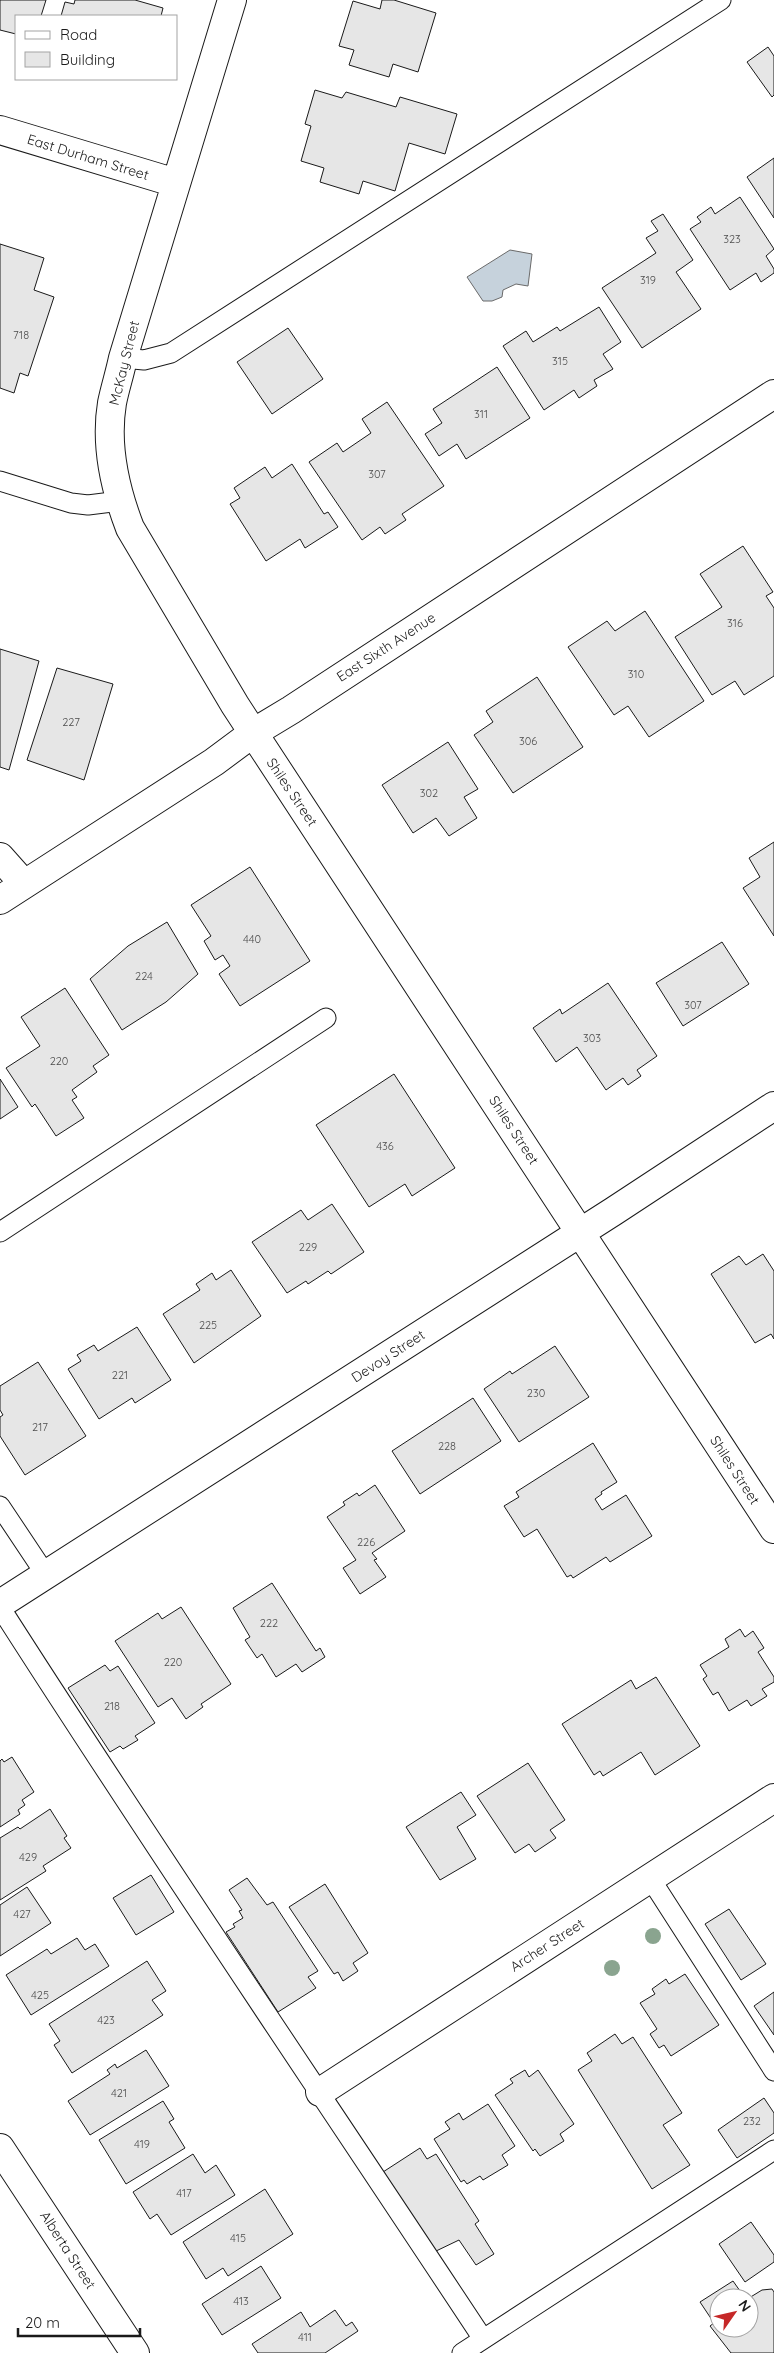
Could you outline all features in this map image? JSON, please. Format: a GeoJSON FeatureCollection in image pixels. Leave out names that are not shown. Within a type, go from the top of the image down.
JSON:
{"type":"FeatureCollection","features":[{"type":"Feature","properties":{"kind":"street","name":"McKay Street"},"geometry":{"type":"LineString","coordinates":[[232,0],[123,358],[112,405],[111,451],[120,501],[130,528],[253,733]]}},
{"type":"Feature","properties":{"kind":"street","name":"East Durham Street"},"geometry":{"type":"LineString","coordinates":[[0,130],[176,183]]}},
{"type":"Feature","properties":{"kind":"street","name":"East Sixth Avenue"},"geometry":{"type":"LineString","coordinates":[[0,900],[214,762],[253,733],[774,394]]}},
{"type":"Feature","properties":{"kind":"street","name":"Shiles Street"},"geometry":{"type":"LineString","coordinates":[[253,733],[774,1529]]}},
{"type":"Feature","properties":{"kind":"street"},"geometry":{"type":"LineString","coordinates":[[0,857],[24,884]]}},
{"type":"Feature","properties":{"kind":"street","name":"Devoy Street"},"geometry":{"type":"LineString","coordinates":[[0,1605],[774,1106]]}},
{"type":"Feature","properties":{"kind":"street","name":"Archer Street"},"geometry":{"type":"LineString","coordinates":[[320,2092],[774,1798]]}},
{"type":"Feature","properties":{"kind":"street","name":"Alberta Street"},"geometry":{"type":"LineString","coordinates":[[0,2148],[135,2353]]}},
{"type":"Feature","properties":{"kind":"lane"},"geometry":{"type":"LineString","coordinates":[[123,358],[144,360],[171,353],[721,0]]}},
{"type":"Feature","properties":{"kind":"lane"},"geometry":{"type":"LineString","coordinates":[[0,482],[71,503],[88,505],[120,501]]}},
{"type":"Feature","properties":{"kind":"lane"},"geometry":{"type":"LineString","coordinates":[[0,1232],[326,1018]]}},
{"type":"Feature","properties":{"kind":"lane"},"geometry":{"type":"LineString","coordinates":[[0,1506],[46,1574]]}},
{"type":"Feature","properties":{"kind":"lane"},"geometry":{"type":"LineString","coordinates":[[0,1605],[258,2004],[320,2092],[483,2339]]}},
{"type":"Feature","properties":{"kind":"lane"},"geometry":{"type":"LineString","coordinates":[[650,1878],[774,2071]]}},
{"type":"Feature","properties":{"kind":"lane"},"geometry":{"type":"LineString","coordinates":[[462,2353],[774,2150]]}},
{"type":"Feature","properties":{"kind":"shaded area"},"geometry":{"type":"Polygon","coordinates":[[[510,250],[532,254],[528,286],[516,284],[503,290],[502,297],[492,301],[483,301],[467,277],[510,250]]]}},
{"type":"Feature","properties":{"kind":"building"},"geometry":{"type":"Polygon","coordinates":[[[0,0],[46,0],[41,15],[15,15],[15,34],[0,30],[0,0]]]}},
{"type":"Feature","properties":{"kind":"building"},"geometry":{"type":"Polygon","coordinates":[[[75,0],[135,0],[163,8],[161,15],[61,15],[65,2],[74,4],[75,0]]]}},
{"type":"Feature","properties":{"kind":"building"},"geometry":{"type":"Polygon","coordinates":[[[382,0],[394,0],[436,13],[418,72],[393,64],[389,77],[349,65],[354,50],[339,46],[353,1],[380,9],[382,0]]]}},
{"type":"Feature","properties":{"kind":"building"},"geometry":{"type":"Polygon","coordinates":[[[768,47],[774,56],[774,95],[772,97],[747,62],[768,47]]]}},
{"type":"Feature","properties":{"kind":"building"},"geometry":{"type":"Polygon","coordinates":[[[315,90],[342,98],[346,92],[396,107],[400,97],[457,114],[445,154],[409,143],[395,191],[363,181],[359,194],[320,182],[324,168],[301,161],[311,126],[305,124],[315,90]]]}},
{"type":"Feature","properties":{"kind":"building"},"geometry":{"type":"Polygon","coordinates":[[[774,158],[774,218],[747,177],[774,158]]]}},
{"type":"Feature","properties":{"kind":"building"},"geometry":{"type":"Polygon","coordinates":[[[740,197],[774,249],[766,256],[774,269],[774,273],[761,282],[756,273],[730,290],[690,229],[701,222],[697,217],[711,207],[715,214],[740,197]]]}},
{"type":"Feature","properties":{"kind":"building"},"geometry":{"type":"Polygon","coordinates":[[[663,214],[693,260],[676,272],[701,309],[642,348],[602,288],[656,253],[646,238],[658,231],[651,221],[663,214]]]}},
{"type":"Feature","properties":{"kind":"building"},"geometry":{"type":"Polygon","coordinates":[[[0,244],[44,258],[34,290],[54,297],[28,376],[20,373],[14,393],[0,388],[0,244]]]}},
{"type":"Feature","properties":{"kind":"building"},"geometry":{"type":"Polygon","coordinates":[[[599,307],[621,342],[603,354],[613,369],[594,380],[597,386],[579,398],[574,390],[544,410],[503,346],[526,331],[533,342],[557,327],[560,331],[599,307]]]}},
{"type":"Feature","properties":{"kind":"building"},"geometry":{"type":"Polygon","coordinates":[[[288,328],[323,379],[272,414],[237,362],[288,328]]]}},
{"type":"Feature","properties":{"kind":"building"},"geometry":{"type":"Polygon","coordinates":[[[497,367],[530,418],[466,459],[457,444],[439,456],[425,434],[442,423],[433,409],[497,367]]]}},
{"type":"Feature","properties":{"kind":"building"},"geometry":{"type":"Polygon","coordinates":[[[387,402],[444,486],[402,514],[406,520],[385,534],[380,527],[362,540],[309,462],[337,443],[343,452],[371,433],[362,419],[387,402]]]}},
{"type":"Feature","properties":{"kind":"building"},"geometry":{"type":"Polygon","coordinates":[[[292,464],[324,514],[328,512],[338,527],[305,548],[300,539],[266,561],[230,504],[240,498],[234,488],[265,467],[272,478],[292,464]]]}},
{"type":"Feature","properties":{"kind":"building"},"geometry":{"type":"Polygon","coordinates":[[[743,546],[773,592],[766,596],[774,608],[774,676],[744,695],[735,681],[712,695],[675,637],[722,607],[700,574],[743,546]]]}},
{"type":"Feature","properties":{"kind":"building"},"geometry":{"type":"Polygon","coordinates":[[[645,611],[704,701],[649,737],[628,706],[614,715],[568,647],[607,621],[615,631],[645,611]]]}},
{"type":"Feature","properties":{"kind":"building"},"geometry":{"type":"Polygon","coordinates":[[[0,649],[39,661],[9,770],[0,767],[0,649]]]}},
{"type":"Feature","properties":{"kind":"building"},"geometry":{"type":"Polygon","coordinates":[[[57,668],[113,684],[84,780],[27,760],[57,668]]]}},
{"type":"Feature","properties":{"kind":"building"},"geometry":{"type":"Polygon","coordinates":[[[537,677],[583,747],[513,793],[474,735],[493,722],[486,711],[537,677]]]}},
{"type":"Feature","properties":{"kind":"building"},"geometry":{"type":"Polygon","coordinates":[[[448,742],[478,789],[464,797],[477,818],[449,836],[436,818],[413,833],[382,785],[448,742]]]}},
{"type":"Feature","properties":{"kind":"building"},"geometry":{"type":"Polygon","coordinates":[[[774,842],[774,936],[743,888],[760,877],[749,858],[774,842]]]}},
{"type":"Feature","properties":{"kind":"building"},"geometry":{"type":"Polygon","coordinates":[[[250,867],[310,961],[240,1006],[219,974],[230,966],[223,955],[215,960],[204,941],[211,936],[191,905],[250,867]]]}},
{"type":"Feature","properties":{"kind":"building"},"geometry":{"type":"Polygon","coordinates":[[[167,922],[198,974],[166,1002],[122,1030],[90,979],[128,946],[167,922]]]}},
{"type":"Feature","properties":{"kind":"building"},"geometry":{"type":"Polygon","coordinates":[[[722,942],[749,984],[683,1026],[656,983],[722,942]]]}},
{"type":"Feature","properties":{"kind":"building"},"geometry":{"type":"Polygon","coordinates":[[[608,983],[657,1056],[637,1070],[641,1076],[628,1085],[623,1078],[606,1090],[577,1047],[556,1062],[533,1028],[560,1009],[562,1014],[608,983]]]}},
{"type":"Feature","properties":{"kind":"building"},"geometry":{"type":"Polygon","coordinates":[[[65,988],[109,1055],[93,1066],[97,1072],[72,1090],[77,1097],[72,1100],[84,1118],[56,1136],[35,1104],[32,1107],[6,1068],[40,1046],[21,1017],[65,988]]]}},
{"type":"Feature","properties":{"kind":"building"},"geometry":{"type":"Polygon","coordinates":[[[394,1074],[455,1168],[412,1196],[405,1184],[369,1207],[316,1125],[394,1074]]]}},
{"type":"Feature","properties":{"kind":"building"},"geometry":{"type":"Polygon","coordinates":[[[0,1079],[18,1107],[0,1119],[0,1079]]]}},
{"type":"Feature","properties":{"kind":"building"},"geometry":{"type":"Polygon","coordinates":[[[332,1204],[364,1252],[331,1274],[328,1271],[308,1284],[306,1281],[287,1293],[252,1242],[301,1210],[308,1220],[332,1204]]]}},
{"type":"Feature","properties":{"kind":"building"},"geometry":{"type":"Polygon","coordinates":[[[763,1254],[774,1271],[774,1339],[771,1334],[755,1343],[711,1274],[739,1256],[746,1265],[763,1254]]]}},
{"type":"Feature","properties":{"kind":"building"},"geometry":{"type":"Polygon","coordinates":[[[231,1270],[261,1316],[194,1363],[163,1314],[200,1290],[196,1284],[212,1273],[216,1280],[231,1270]]]}},
{"type":"Feature","properties":{"kind":"building"},"geometry":{"type":"Polygon","coordinates":[[[137,1327],[171,1380],[135,1403],[132,1398],[99,1419],[68,1369],[81,1361],[77,1355],[94,1345],[98,1351],[137,1327]]]}},
{"type":"Feature","properties":{"kind":"building"},"geometry":{"type":"Polygon","coordinates":[[[555,1346],[589,1397],[519,1442],[484,1389],[510,1371],[512,1374],[555,1346]]]}},
{"type":"Feature","properties":{"kind":"building"},"geometry":{"type":"Polygon","coordinates":[[[38,1362],[86,1436],[25,1475],[0,1436],[0,1417],[3,1415],[0,1410],[0,1386],[38,1362]]]}},
{"type":"Feature","properties":{"kind":"building"},"geometry":{"type":"Polygon","coordinates":[[[473,1398],[501,1441],[420,1494],[392,1451],[473,1398]]]}},
{"type":"Feature","properties":{"kind":"building"},"geometry":{"type":"Polygon","coordinates":[[[593,1443],[617,1482],[601,1492],[602,1494],[595,1499],[602,1510],[626,1495],[652,1536],[610,1562],[606,1557],[573,1578],[571,1575],[567,1577],[537,1529],[524,1537],[504,1506],[519,1497],[516,1492],[593,1443]]]}},
{"type":"Feature","properties":{"kind":"building"},"geometry":{"type":"Polygon","coordinates":[[[375,1485],[405,1531],[372,1553],[377,1559],[374,1560],[386,1577],[360,1594],[343,1568],[356,1560],[327,1517],[345,1505],[343,1502],[357,1493],[359,1496],[375,1485]]]}},
{"type":"Feature","properties":{"kind":"building"},"geometry":{"type":"Polygon","coordinates":[[[272,1583],[316,1651],[320,1648],[325,1657],[302,1672],[296,1664],[276,1677],[262,1654],[257,1658],[245,1640],[250,1637],[233,1608],[272,1583]]]}},
{"type":"Feature","properties":{"kind":"building"},"geometry":{"type":"Polygon","coordinates":[[[181,1607],[231,1684],[201,1704],[203,1707],[186,1719],[172,1698],[158,1707],[115,1641],[158,1613],[162,1619],[181,1607]]]}},
{"type":"Feature","properties":{"kind":"building"},"geometry":{"type":"Polygon","coordinates":[[[740,1629],[745,1637],[753,1631],[764,1648],[758,1652],[774,1677],[774,1682],[762,1689],[767,1696],[751,1706],[747,1700],[729,1711],[718,1692],[713,1695],[703,1679],[707,1676],[700,1665],[729,1647],[725,1639],[740,1629]]]}},
{"type":"Feature","properties":{"kind":"building"},"geometry":{"type":"Polygon","coordinates":[[[105,1665],[110,1671],[118,1666],[155,1723],[135,1736],[138,1740],[123,1749],[120,1746],[110,1752],[68,1688],[105,1665]]]}},
{"type":"Feature","properties":{"kind":"building"},"geometry":{"type":"Polygon","coordinates":[[[656,1677],[700,1746],[655,1775],[641,1752],[603,1776],[600,1771],[594,1775],[562,1724],[631,1680],[636,1689],[656,1677]]]}},
{"type":"Feature","properties":{"kind":"building"},"geometry":{"type":"Polygon","coordinates":[[[12,1757],[34,1792],[22,1800],[25,1805],[18,1810],[20,1814],[0,1827],[0,1761],[2,1759],[4,1762],[12,1757]]]}},
{"type":"Feature","properties":{"kind":"building"},"geometry":{"type":"Polygon","coordinates":[[[528,1763],[565,1820],[550,1830],[556,1838],[535,1852],[529,1844],[515,1853],[477,1796],[528,1763]]]}},
{"type":"Feature","properties":{"kind":"building"},"geometry":{"type":"Polygon","coordinates":[[[461,1792],[476,1815],[457,1827],[476,1859],[440,1880],[406,1827],[461,1792]]]}},
{"type":"Feature","properties":{"kind":"building"},"geometry":{"type":"Polygon","coordinates":[[[50,1809],[67,1836],[64,1838],[71,1848],[43,1866],[46,1871],[0,1900],[0,1838],[18,1827],[20,1829],[50,1809]]]}},
{"type":"Feature","properties":{"kind":"building"},"geometry":{"type":"Polygon","coordinates":[[[151,1875],[174,1912],[136,1935],[113,1898],[151,1875]]]}},
{"type":"Feature","properties":{"kind":"building"},"geometry":{"type":"Polygon","coordinates":[[[247,1878],[267,1905],[273,1902],[318,1971],[308,1977],[316,1988],[278,2012],[226,1932],[235,1927],[233,1924],[243,1918],[239,1911],[242,1910],[229,1890],[247,1878]]]}},
{"type":"Feature","properties":{"kind":"building"},"geometry":{"type":"Polygon","coordinates":[[[325,1884],[368,1953],[353,1963],[358,1971],[343,1981],[338,1972],[334,1974],[289,1907],[325,1884]]]}},
{"type":"Feature","properties":{"kind":"building"},"geometry":{"type":"Polygon","coordinates":[[[27,1887],[51,1923],[0,1956],[0,1905],[27,1887]]]}},
{"type":"Feature","properties":{"kind":"building"},"geometry":{"type":"Polygon","coordinates":[[[729,1909],[766,1964],[741,1980],[705,1924],[729,1909]]]}},
{"type":"Feature","properties":{"kind":"building"},"geometry":{"type":"Polygon","coordinates":[[[77,1938],[85,1950],[95,1944],[109,1966],[31,2015],[6,1975],[47,1949],[51,1954],[77,1938]]]}},
{"type":"Feature","properties":{"kind":"building"},"geometry":{"type":"Polygon","coordinates":[[[147,1961],[166,1991],[152,2000],[163,2015],[72,2073],[54,2045],[60,2041],[49,2024],[147,1961]]]}},
{"type":"Feature","properties":{"kind":"building"},"geometry":{"type":"Polygon","coordinates":[[[685,1974],[719,2025],[671,2056],[664,2045],[659,2048],[650,2034],[657,2029],[640,2003],[655,1994],[652,1989],[666,1979],[669,1984],[685,1974]]]}},
{"type":"Feature","properties":{"kind":"building"},"geometry":{"type":"Polygon","coordinates":[[[774,1992],[774,2035],[754,2006],[774,1992]]]}},
{"type":"Feature","properties":{"kind":"building"},"geometry":{"type":"Polygon","coordinates":[[[615,2034],[622,2044],[633,2037],[682,2113],[663,2125],[690,2165],[652,2189],[578,2070],[592,2061],[587,2053],[615,2034]]]}},
{"type":"Feature","properties":{"kind":"building"},"geometry":{"type":"Polygon","coordinates":[[[146,2050],[169,2086],[90,2135],[68,2101],[110,2074],[107,2070],[115,2064],[117,2068],[146,2050]]]}},
{"type":"Feature","properties":{"kind":"building"},"geometry":{"type":"Polygon","coordinates":[[[525,2070],[529,2077],[538,2070],[574,2124],[560,2134],[564,2141],[540,2156],[535,2149],[533,2151],[495,2095],[513,2083],[510,2079],[525,2070]]]}},
{"type":"Feature","properties":{"kind":"building"},"geometry":{"type":"Polygon","coordinates":[[[764,2098],[774,2113],[774,2133],[737,2158],[718,2130],[764,2098]]]}},
{"type":"Feature","properties":{"kind":"building"},"geometry":{"type":"Polygon","coordinates":[[[163,2101],[174,2119],[169,2122],[185,2148],[126,2184],[99,2140],[163,2101]]]}},
{"type":"Feature","properties":{"kind":"building"},"geometry":{"type":"Polygon","coordinates":[[[488,2104],[515,2146],[502,2155],[508,2165],[483,2180],[480,2176],[467,2184],[464,2180],[461,2182],[434,2139],[450,2129],[445,2122],[459,2113],[463,2120],[488,2104]]]}},
{"type":"Feature","properties":{"kind":"building"},"geometry":{"type":"Polygon","coordinates":[[[420,2148],[427,2159],[436,2154],[479,2221],[475,2224],[494,2254],[476,2265],[459,2240],[434,2252],[383,2172],[420,2148]]]}},
{"type":"Feature","properties":{"kind":"building"},"geometry":{"type":"Polygon","coordinates":[[[193,2154],[205,2173],[216,2165],[235,2195],[171,2235],[157,2214],[150,2219],[133,2192],[193,2154]]]}},
{"type":"Feature","properties":{"kind":"building"},"geometry":{"type":"Polygon","coordinates":[[[265,2189],[293,2234],[228,2276],[223,2268],[206,2279],[183,2242],[265,2189]]]}},
{"type":"Feature","properties":{"kind":"building"},"geometry":{"type":"Polygon","coordinates":[[[751,2222],[774,2255],[774,2262],[745,2282],[719,2244],[751,2222]]]}},
{"type":"Feature","properties":{"kind":"building"},"geometry":{"type":"Polygon","coordinates":[[[261,2266],[281,2298],[222,2335],[202,2304],[261,2266]]]}},
{"type":"Feature","properties":{"kind":"building"},"geometry":{"type":"Polygon","coordinates":[[[733,2281],[738,2288],[722,2288],[733,2281]]]}},
{"type":"Feature","properties":{"kind":"building"},"geometry":{"type":"Polygon","coordinates":[[[772,2289],[774,2292],[774,2353],[731,2353],[719,2338],[759,2338],[759,2292],[772,2289]]]}},
{"type":"Feature","properties":{"kind":"building"},"geometry":{"type":"Polygon","coordinates":[[[709,2296],[709,2316],[700,2302],[709,2296]]]}},
{"type":"Feature","properties":{"kind":"building"},"geometry":{"type":"Polygon","coordinates":[[[335,2310],[346,2326],[352,2322],[358,2331],[325,2353],[258,2353],[252,2344],[301,2312],[310,2327],[335,2310]]]}}]}
